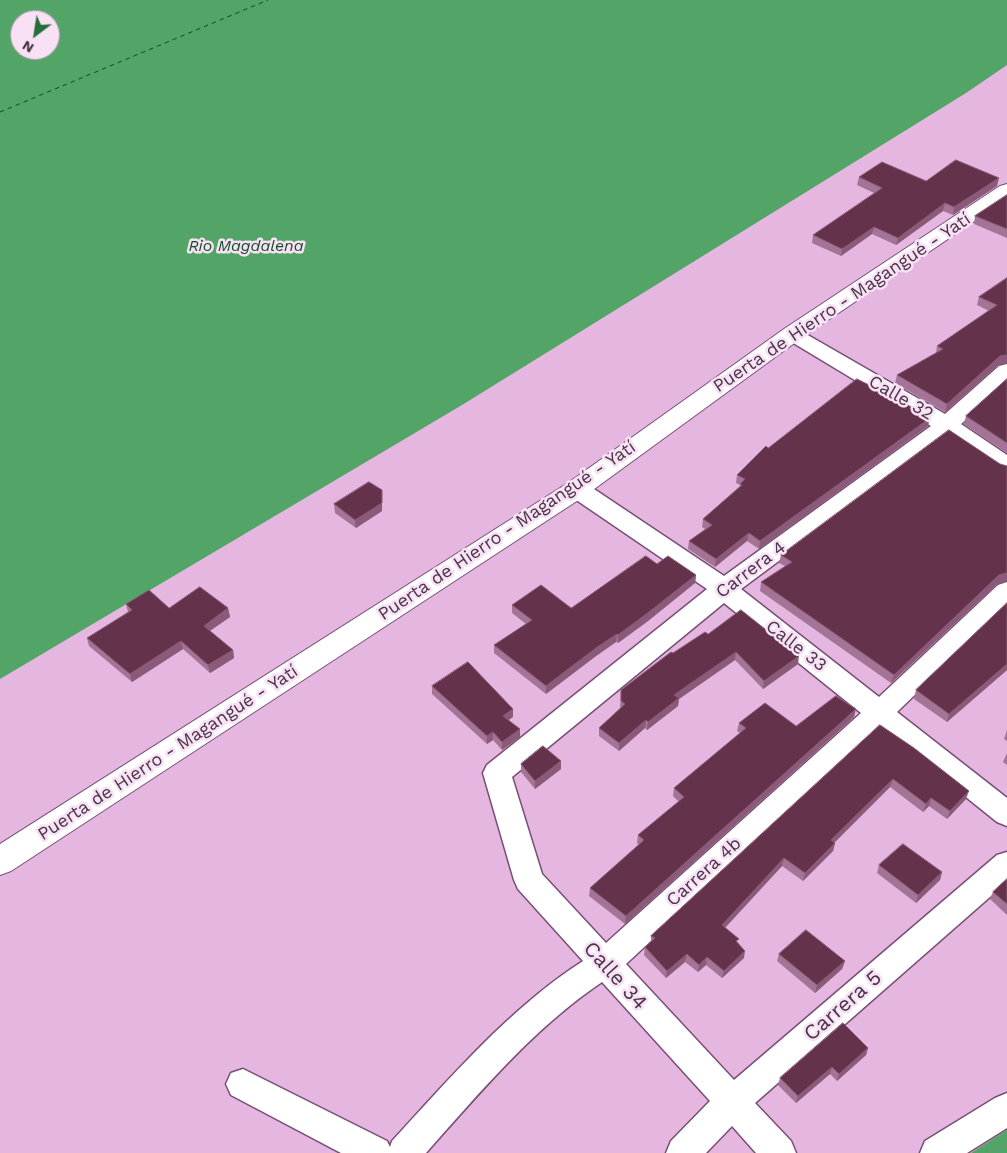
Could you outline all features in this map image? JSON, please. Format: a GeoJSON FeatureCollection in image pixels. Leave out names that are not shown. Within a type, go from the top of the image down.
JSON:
{"type":"FeatureCollection","features":[{"type":"Feature","properties":{"kind":"highway","name":"Puerta de Hierro - Magangué - Yatí"},"geometry":{"type":"LineString","coordinates":[[0,861],[577,489],[792,334],[1007,190]]}},
{"type":"Feature","properties":{"kind":"street","name":"Calle 32"},"geometry":{"type":"LineString","coordinates":[[792,334],[948,425],[1007,466]]}},
{"type":"Feature","properties":{"kind":"street","name":"Carrera 4"},"geometry":{"type":"LineString","coordinates":[[497,773],[724,590],[948,425],[1007,371]]}},
{"type":"Feature","properties":{"kind":"street","name":"Calle 33"},"geometry":{"type":"LineString","coordinates":[[577,489],[724,590],[1007,814]]}},
{"type":"Feature","properties":{"kind":"street","name":"Carrera 4b"},"geometry":{"type":"LineString","coordinates":[[404,1153],[485,1065],[563,991],[604,964],[879,713],[1007,591]]}},
{"type":"Feature","properties":{"kind":"street","name":"Calle 34"},"geometry":{"type":"LineString","coordinates":[[497,773],[528,880],[779,1153]]}},
{"type":"Feature","properties":{"kind":"street","name":"Carrera 5"},"geometry":{"type":"LineString","coordinates":[[684,1153],[732,1102],[1007,864]]}},
{"type":"Feature","properties":{"kind":"street"},"geometry":{"type":"LineString","coordinates":[[243,1084],[375,1153]]}},
{"type":"Feature","properties":{"kind":"street"},"geometry":{"type":"LineString","coordinates":[[937,1153],[1007,1109]]}},
{"type":"Feature","properties":{"kind":"water","name":"Rio Magdalena"},"geometry":{"type":"Polygon","coordinates":[[[0,0],[1007,0],[1007,65],[966,93],[462,405],[0,679],[0,0]]]}},
{"type":"Feature","properties":{"kind":"water"},"geometry":{"type":"Polygon","coordinates":[[[1007,1130],[1007,1153],[971,1153],[1002,1133],[1007,1130]]]}},
{"type":"Feature","properties":{"kind":"building"},"geometry":{"type":"Polygon","coordinates":[[[956,160],[999,178],[954,207],[945,203],[898,238],[874,227],[842,249],[813,235],[882,188],[859,177],[882,162],[926,181],[956,160]]]}},
{"type":"Feature","properties":{"kind":"building"},"geometry":{"type":"Polygon","coordinates":[[[1007,195],[1007,229],[975,216],[1007,195]]]}},
{"type":"Feature","properties":{"kind":"building"},"geometry":{"type":"Polygon","coordinates":[[[1007,278],[1007,355],[1000,356],[947,404],[897,375],[943,349],[937,346],[997,305],[979,297],[1007,278]]]}},
{"type":"Feature","properties":{"kind":"building"},"geometry":{"type":"Polygon","coordinates":[[[857,379],[875,388],[877,387],[930,418],[760,541],[749,533],[716,559],[689,541],[712,525],[703,519],[742,485],[740,484],[745,479],[737,475],[766,446],[768,448],[857,379]]]}},
{"type":"Feature","properties":{"kind":"building"},"geometry":{"type":"Polygon","coordinates":[[[1007,379],[1007,443],[966,416],[1007,379]]]}},
{"type":"Feature","properties":{"kind":"building"},"geometry":{"type":"Polygon","coordinates":[[[949,430],[1000,464],[1007,466],[1007,573],[999,575],[894,675],[761,582],[792,562],[781,555],[949,430]]]}},
{"type":"Feature","properties":{"kind":"building"},"geometry":{"type":"Polygon","coordinates":[[[369,482],[382,490],[382,503],[355,520],[334,504],[369,482]]]}},
{"type":"Feature","properties":{"kind":"building"},"geometry":{"type":"Polygon","coordinates":[[[646,556],[657,564],[668,556],[696,575],[618,635],[596,648],[546,686],[494,645],[532,620],[512,605],[541,585],[571,608],[646,556]]]}},
{"type":"Feature","properties":{"kind":"building"},"geometry":{"type":"Polygon","coordinates":[[[200,587],[228,608],[204,626],[233,650],[208,665],[181,641],[130,674],[87,638],[132,610],[126,604],[149,590],[169,608],[200,587]]]}},
{"type":"Feature","properties":{"kind":"building"},"geometry":{"type":"Polygon","coordinates":[[[1007,603],[1007,664],[949,714],[916,690],[1007,603]]]}},
{"type":"Feature","properties":{"kind":"building"},"geometry":{"type":"Polygon","coordinates":[[[741,610],[799,656],[764,681],[736,652],[674,695],[679,698],[648,722],[646,720],[619,743],[599,728],[625,704],[621,701],[621,690],[671,652],[673,653],[705,632],[708,634],[741,610]]]}},
{"type":"Feature","properties":{"kind":"building"},"geometry":{"type":"Polygon","coordinates":[[[468,662],[513,709],[503,716],[520,729],[502,742],[493,732],[487,736],[432,686],[468,662]]]}},
{"type":"Feature","properties":{"kind":"building"},"geometry":{"type":"Polygon","coordinates":[[[836,696],[856,709],[626,916],[590,888],[644,840],[638,835],[684,797],[674,788],[746,728],[739,723],[765,703],[796,726],[836,696]]]}},
{"type":"Feature","properties":{"kind":"building"},"geometry":{"type":"Polygon","coordinates":[[[880,725],[914,748],[969,791],[950,811],[931,798],[926,804],[893,779],[831,840],[835,843],[805,873],[784,858],[722,925],[739,939],[736,941],[745,951],[724,971],[707,957],[699,965],[687,954],[667,971],[645,947],[655,938],[651,936],[880,725]]]}},
{"type":"Feature","properties":{"kind":"building"},"geometry":{"type":"Polygon","coordinates":[[[543,746],[561,761],[535,781],[521,764],[543,746]]]}},
{"type":"Feature","properties":{"kind":"building"},"geometry":{"type":"Polygon","coordinates":[[[903,844],[942,872],[918,895],[879,865],[903,844]]]}},
{"type":"Feature","properties":{"kind":"building"},"geometry":{"type":"Polygon","coordinates":[[[1007,879],[1007,904],[993,892],[1007,879]]]}},
{"type":"Feature","properties":{"kind":"building"},"geometry":{"type":"Polygon","coordinates":[[[806,930],[845,961],[817,985],[779,954],[806,930]]]}},
{"type":"Feature","properties":{"kind":"building"},"geometry":{"type":"Polygon","coordinates":[[[843,1023],[868,1048],[839,1074],[832,1067],[798,1096],[780,1078],[843,1023]]]}},
{"type":"Feature","properties":{"kind":"ferry route"},"geometry":{"type":"LineString","coordinates":[[0,112],[268,0]]}}]}
